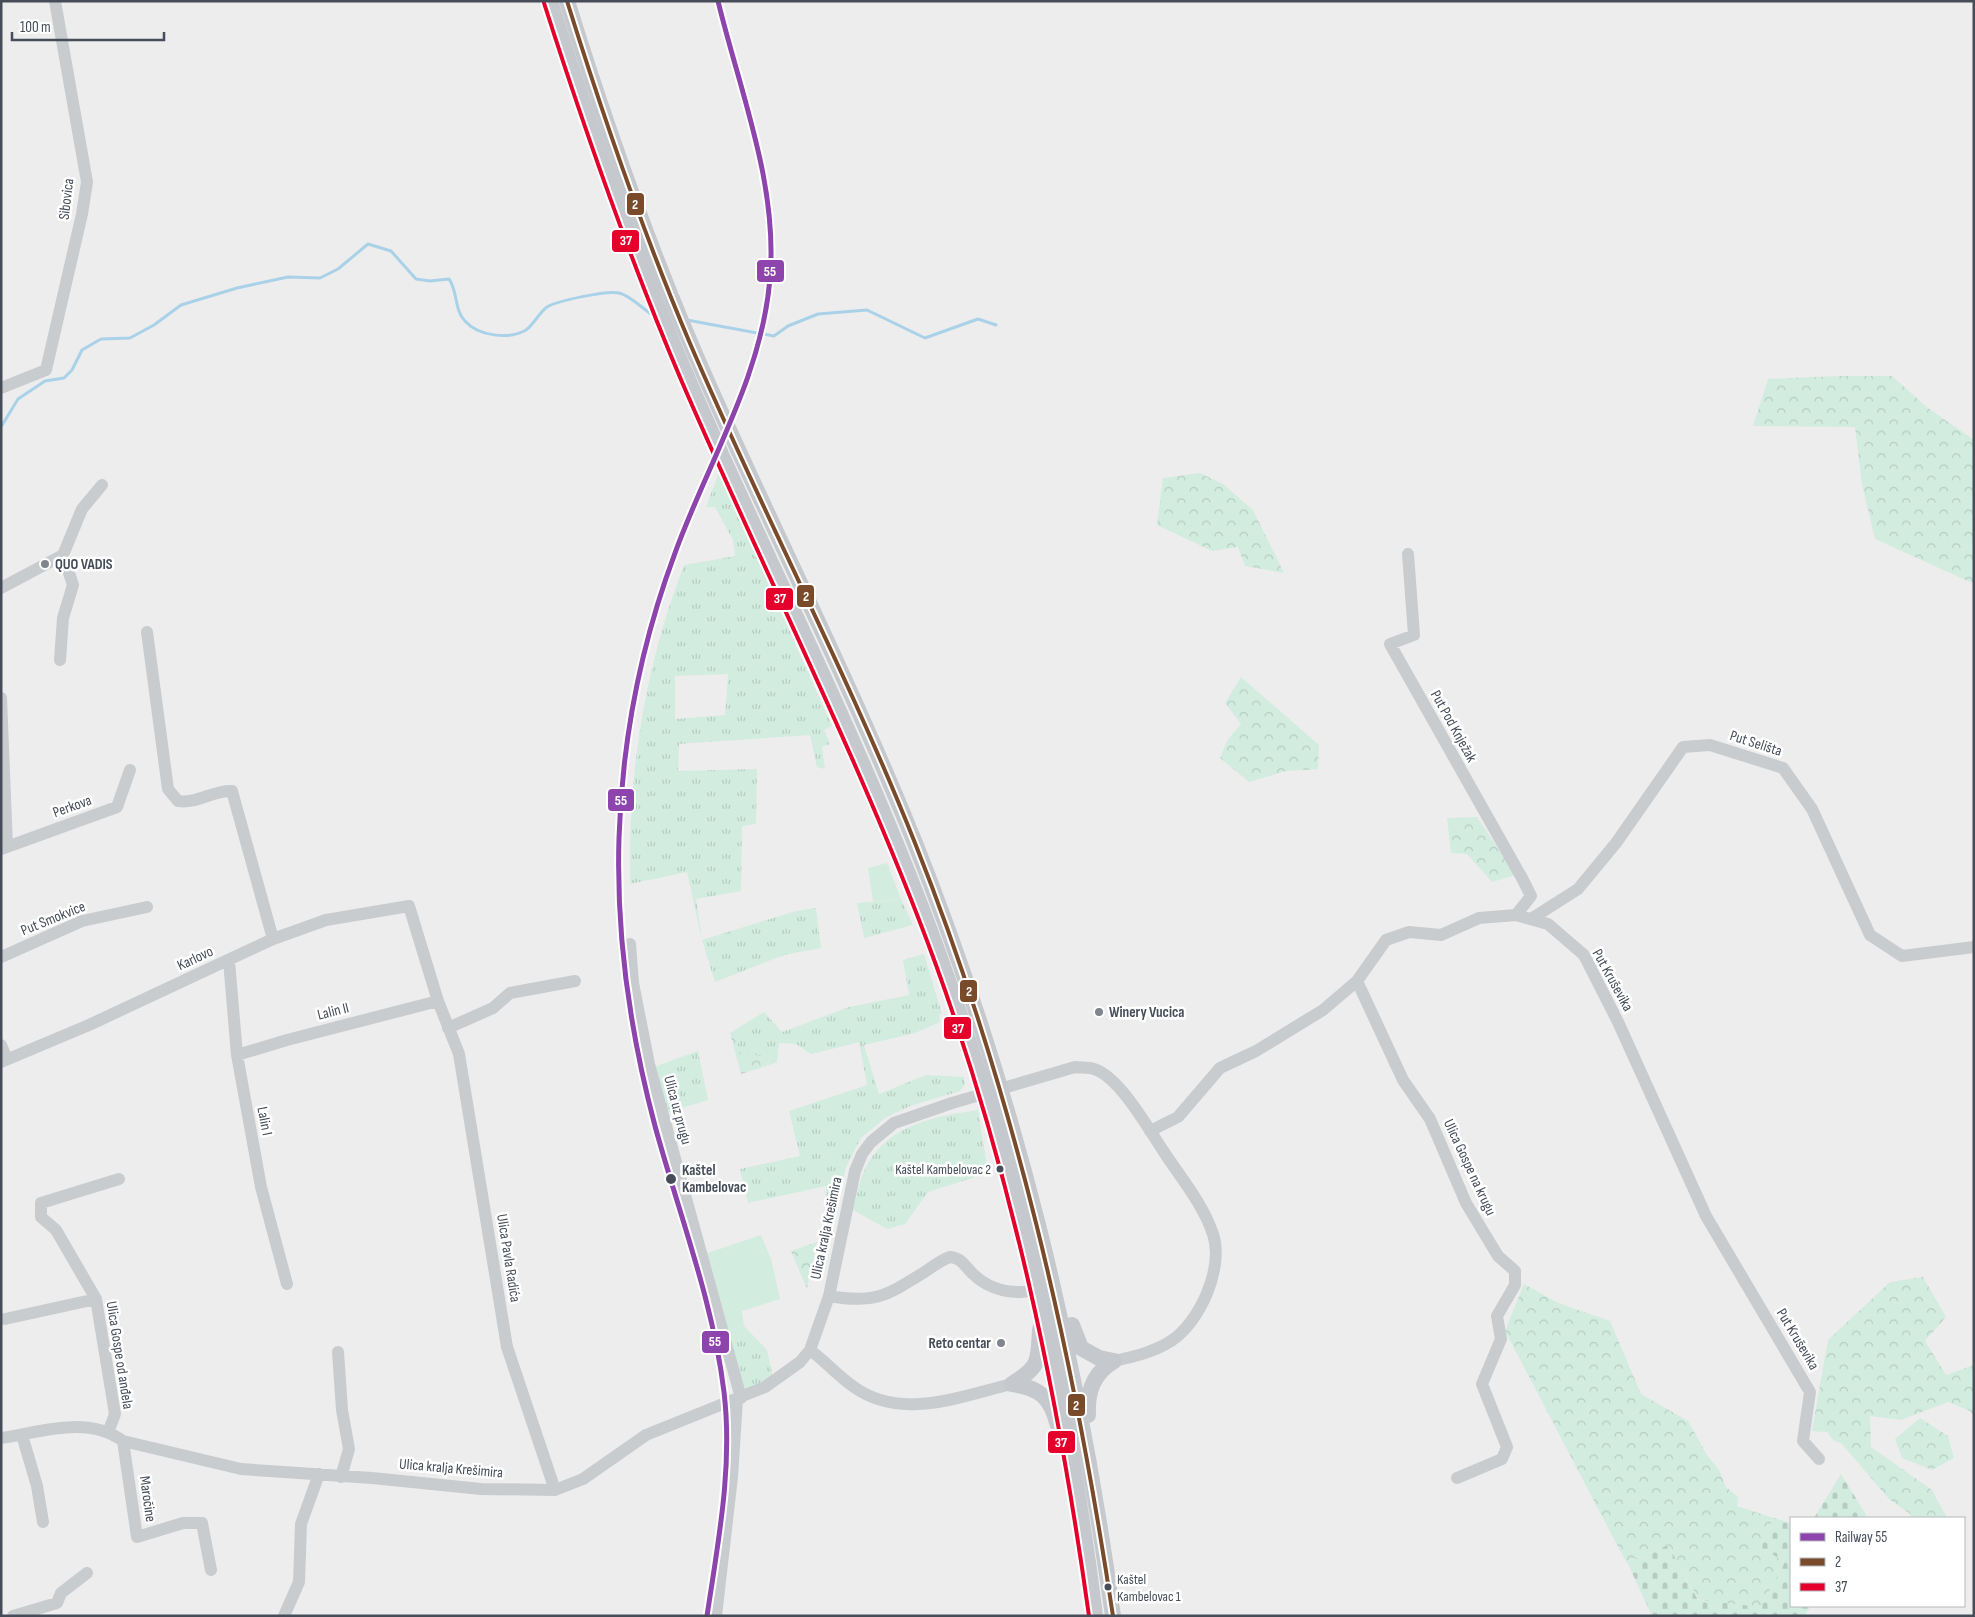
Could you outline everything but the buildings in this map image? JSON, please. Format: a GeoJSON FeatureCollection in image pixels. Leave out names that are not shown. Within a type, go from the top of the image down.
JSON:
{"type":"FeatureCollection","features":[{"type":"Feature","properties":{"kind":"main road"},"geometry":{"type":"LineString","coordinates":[[550,1],[594,138],[647,280],[733,480],[860,758],[932,936],[996,1129],[1044,1315],[1070,1447],[1095,1616]]}},
{"type":"Feature","properties":{"kind":"main road"},"geometry":{"type":"LineString","coordinates":[[567,1],[599,103],[660,268],[706,380],[870,738],[952,939],[1010,1118],[1036,1208],[1085,1434],[1113,1616]]}},
{"type":"Feature","properties":{"kind":"main road"},"geometry":{"type":"LineString","coordinates":[[1057,1299],[1072,1323],[1076,1341],[1081,1348],[1099,1358],[1114,1361]]}},
{"type":"Feature","properties":{"kind":"main road"},"geometry":{"type":"LineString","coordinates":[[1012,1384],[1026,1376],[1038,1359],[1040,1326],[1044,1315]]}},
{"type":"Feature","properties":{"kind":"main road"},"geometry":{"type":"LineString","coordinates":[[1085,1434],[1089,1391],[1099,1373],[1114,1361]]}},
{"type":"Feature","properties":{"kind":"main road"},"geometry":{"type":"LineString","coordinates":[[1012,1384],[1028,1386],[1046,1398],[1052,1407],[1059,1430],[1070,1447]]}},
{"type":"Feature","properties":{"kind":"street","name":"Sibovica"},"geometry":{"type":"LineString","coordinates":[[1,388],[46,370],[82,214],[87,182],[56,1]]}},
{"type":"Feature","properties":{"kind":"street"},"geometry":{"type":"LineString","coordinates":[[1,588],[63,555],[82,510],[102,485]]}},
{"type":"Feature","properties":{"kind":"street","name":"Put Pod Knježak"},"geometry":{"type":"LineString","coordinates":[[1408,554],[1414,635],[1390,644],[1531,896],[1516,915]]}},
{"type":"Feature","properties":{"kind":"street"},"geometry":{"type":"LineString","coordinates":[[60,660],[63,618],[73,585],[63,555]]}},
{"type":"Feature","properties":{"kind":"street"},"geometry":{"type":"LineString","coordinates":[[147,632],[168,789],[178,801],[188,802],[221,790],[232,791],[272,939]]}},
{"type":"Feature","properties":{"kind":"street"},"geometry":{"type":"LineString","coordinates":[[1,698],[4,848]]}},
{"type":"Feature","properties":{"kind":"street","name":"Put Selišta"},"geometry":{"type":"LineString","coordinates":[[1531,919],[1578,889],[1616,843],[1683,746],[1710,745],[1783,768],[1812,809],[1870,935],[1902,956],[1974,947]]}},
{"type":"Feature","properties":{"kind":"street","name":"Perkova"},"geometry":{"type":"LineString","coordinates":[[4,848],[117,807],[130,770]]}},
{"type":"Feature","properties":{"kind":"street","name":"Karlovo"},"geometry":{"type":"LineString","coordinates":[[4,1060],[90,1025],[229,961],[272,939],[326,920],[409,906]]}},
{"type":"Feature","properties":{"kind":"street","name":"Ulica Pavla Radića"},"geometry":{"type":"LineString","coordinates":[[409,906],[438,1001],[459,1054],[507,1347],[555,1490]]}},
{"type":"Feature","properties":{"kind":"street","name":"Put Smokvice"},"geometry":{"type":"LineString","coordinates":[[1,957],[82,921],[147,907]]}},
{"type":"Feature","properties":{"kind":"street","name":"Put Kruševika"},"geometry":{"type":"LineString","coordinates":[[1150,1131],[1178,1117],[1220,1068],[1256,1051],[1323,1010],[1357,981],[1386,940],[1409,932],[1441,935],[1479,918],[1516,915],[1548,924],[1584,955],[1618,1022],[1706,1216],[1810,1392],[1803,1441],[1818,1458]]}},
{"type":"Feature","properties":{"kind":"street","name":"Ulica uz prugu"},"geometry":{"type":"LineString","coordinates":[[630,944],[633,983],[649,1064],[739,1399],[716,1616]]}},
{"type":"Feature","properties":{"kind":"street","name":"Lalin I"},"geometry":{"type":"LineString","coordinates":[[229,961],[236,1056],[261,1186],[286,1284]]}},
{"type":"Feature","properties":{"kind":"street"},"geometry":{"type":"LineString","coordinates":[[448,1028],[493,1008],[510,993],[575,981]]}},
{"type":"Feature","properties":{"kind":"street","name":"Ulica Gospe na krugu"},"geometry":{"type":"LineString","coordinates":[[1357,981],[1403,1080],[1430,1119],[1466,1203],[1498,1256],[1515,1271],[1516,1285],[1497,1316],[1501,1340],[1482,1384],[1498,1430],[1507,1447],[1502,1458],[1457,1478]]}},
{"type":"Feature","properties":{"kind":"street","name":"Lalin II"},"geometry":{"type":"LineString","coordinates":[[236,1056],[287,1040],[438,1001]]}},
{"type":"Feature","properties":{"kind":"street"},"geometry":{"type":"LineString","coordinates":[[1,1045],[4,1060]]}},
{"type":"Feature","properties":{"kind":"street","name":"Ulica kralja Krešimira"},"geometry":{"type":"LineString","coordinates":[[109,1430],[123,1441],[241,1469],[481,1489],[555,1490],[583,1479],[646,1435],[739,1399],[779,1379],[800,1362],[810,1350],[829,1296],[849,1193],[862,1154],[881,1132],[894,1123],[952,1103],[1075,1067],[1094,1069],[1112,1080],[1150,1131],[1207,1219],[1214,1236],[1211,1283],[1194,1318],[1171,1341],[1139,1356],[1114,1361]]}},
{"type":"Feature","properties":{"kind":"street","name":"Ulica Gospe od anđela"},"geometry":{"type":"LineString","coordinates":[[109,1430],[115,1414],[96,1299],[56,1230],[41,1217],[40,1203],[119,1179]]}},
{"type":"Feature","properties":{"kind":"street","name":"Ulica kralja Krešimira"},"geometry":{"type":"LineString","coordinates":[[829,1296],[854,1300],[883,1295],[895,1291],[950,1257],[959,1259],[973,1274],[997,1288],[1022,1293],[1038,1290]]}},
{"type":"Feature","properties":{"kind":"street"},"geometry":{"type":"LineString","coordinates":[[5,1319],[96,1299]]}},
{"type":"Feature","properties":{"kind":"street"},"geometry":{"type":"LineString","coordinates":[[810,1350],[853,1386],[881,1401],[898,1404],[918,1405],[1012,1384]]}},
{"type":"Feature","properties":{"kind":"street"},"geometry":{"type":"LineString","coordinates":[[338,1352],[342,1410],[349,1449],[341,1477]]}},
{"type":"Feature","properties":{"kind":"street"},"geometry":{"type":"LineString","coordinates":[[1,1438],[66,1426],[109,1430]]}},
{"type":"Feature","properties":{"kind":"street"},"geometry":{"type":"LineString","coordinates":[[22,1435],[36,1486],[42,1522]]}},
{"type":"Feature","properties":{"kind":"street","name":"Maročine"},"geometry":{"type":"LineString","coordinates":[[123,1441],[137,1537],[183,1523],[202,1522],[211,1570]]}},
{"type":"Feature","properties":{"kind":"street"},"geometry":{"type":"LineString","coordinates":[[284,1616],[299,1582],[301,1524],[319,1474]]}},
{"type":"Feature","properties":{"kind":"street"},"geometry":{"type":"LineString","coordinates":[[13,1616],[57,1603],[61,1593],[87,1573]]}},
{"type":"Feature","properties":{"kind":"green space"},"geometry":{"type":"Polygon","coordinates":[[[1892,376],[1928,408],[1974,440],[1974,584],[1875,539],[1862,485],[1855,427],[1753,426],[1768,379],[1892,376]]]}},
{"type":"Feature","properties":{"kind":"green space"},"geometry":{"type":"Polygon","coordinates":[[[719,472],[832,726],[824,730],[830,744],[822,747],[825,769],[817,767],[810,735],[679,744],[678,771],[757,769],[756,824],[742,826],[741,891],[696,899],[702,940],[687,872],[630,884],[632,803],[641,722],[649,682],[658,643],[684,565],[735,556],[733,540],[715,507],[706,507],[719,472]],[[728,674],[675,676],[675,719],[725,715],[728,674]]]}},
{"type":"Feature","properties":{"kind":"green space"},"geometry":{"type":"Polygon","coordinates":[[[1200,473],[1223,484],[1253,510],[1284,573],[1245,566],[1238,547],[1212,551],[1157,525],[1163,478],[1200,473]]]}},
{"type":"Feature","properties":{"kind":"green space"},"geometry":{"type":"Polygon","coordinates":[[[1241,677],[1319,745],[1318,769],[1286,771],[1249,782],[1220,758],[1228,739],[1241,724],[1225,703],[1241,677]]]}},
{"type":"Feature","properties":{"kind":"green space"},"geometry":{"type":"Polygon","coordinates":[[[1477,817],[1516,875],[1492,882],[1467,854],[1451,853],[1447,818],[1477,817]]]}},
{"type":"Feature","properties":{"kind":"green space"},"geometry":{"type":"Polygon","coordinates":[[[887,863],[901,899],[873,901],[868,868],[887,863]]]}},
{"type":"Feature","properties":{"kind":"green space"},"geometry":{"type":"Polygon","coordinates":[[[901,899],[913,925],[864,938],[857,903],[901,899]]]}},
{"type":"Feature","properties":{"kind":"green space"},"geometry":{"type":"Polygon","coordinates":[[[816,908],[821,948],[784,955],[715,982],[702,940],[796,911],[816,908]]]}},
{"type":"Feature","properties":{"kind":"green space"},"geometry":{"type":"Polygon","coordinates":[[[924,954],[942,1014],[939,1015],[940,1022],[915,1033],[864,1045],[879,1094],[926,1075],[964,1077],[965,1084],[960,1091],[910,1106],[885,1118],[861,1138],[846,1167],[827,1255],[826,1186],[748,1203],[740,1169],[800,1156],[789,1111],[867,1085],[859,1042],[811,1054],[796,1044],[779,1043],[777,1062],[766,1066],[771,1059],[738,1052],[738,1028],[764,1012],[782,1032],[849,1007],[909,995],[903,960],[924,954]]]}},
{"type":"Feature","properties":{"kind":"green space"},"geometry":{"type":"Polygon","coordinates":[[[738,1028],[738,1052],[771,1058],[766,1066],[741,1074],[730,1033],[738,1028]]]}},
{"type":"Feature","properties":{"kind":"green space"},"geometry":{"type":"Polygon","coordinates":[[[698,1051],[708,1100],[665,1113],[654,1067],[698,1051]]]}},
{"type":"Feature","properties":{"kind":"green space"},"geometry":{"type":"Polygon","coordinates":[[[978,1110],[988,1173],[928,1192],[905,1224],[887,1229],[853,1210],[865,1168],[889,1139],[916,1124],[931,1119],[978,1110]]]}},
{"type":"Feature","properties":{"kind":"green space"},"geometry":{"type":"Polygon","coordinates":[[[761,1235],[771,1259],[780,1299],[742,1311],[744,1326],[727,1333],[705,1254],[761,1235]]]}},
{"type":"Feature","properties":{"kind":"green space"},"geometry":{"type":"Polygon","coordinates":[[[817,1242],[807,1289],[791,1251],[817,1242]]]}},
{"type":"Feature","properties":{"kind":"green space"},"geometry":{"type":"Polygon","coordinates":[[[1923,1277],[1946,1317],[1925,1341],[1946,1375],[1974,1365],[1974,1416],[1970,1411],[1948,1402],[1901,1420],[1870,1416],[1871,1447],[1932,1490],[1946,1517],[1912,1517],[1889,1499],[1841,1443],[1834,1441],[1827,1432],[1812,1431],[1828,1340],[1890,1282],[1923,1277]]]}},
{"type":"Feature","properties":{"kind":"green space"},"geometry":{"type":"Polygon","coordinates":[[[1524,1284],[1558,1303],[1610,1321],[1641,1394],[1688,1421],[1707,1455],[1719,1470],[1726,1487],[1738,1497],[1737,1506],[1774,1518],[1759,1546],[1785,1562],[1761,1607],[1716,1604],[1698,1599],[1668,1545],[1626,1562],[1505,1331],[1524,1284]]]}},
{"type":"Feature","properties":{"kind":"green space"},"geometry":{"type":"Polygon","coordinates":[[[744,1326],[767,1350],[773,1377],[744,1390],[727,1333],[744,1326]]]}},
{"type":"Feature","properties":{"kind":"green space"},"geometry":{"type":"Polygon","coordinates":[[[1920,1418],[1948,1436],[1954,1458],[1932,1470],[1902,1458],[1895,1439],[1920,1418]]]}},
{"type":"Feature","properties":{"kind":"green space"},"geometry":{"type":"Polygon","coordinates":[[[1841,1474],[1867,1517],[1815,1517],[1841,1474]]]}},
{"type":"Feature","properties":{"kind":"green space"},"geometry":{"type":"Polygon","coordinates":[[[1774,1518],[1790,1523],[1790,1607],[1810,1607],[1804,1616],[1652,1616],[1627,1562],[1668,1545],[1698,1600],[1761,1607],[1785,1562],[1759,1546],[1774,1518]]]}},
{"type":"Feature","properties":{"kind":"waterway"},"geometry":{"type":"LineString","coordinates":[[1,427],[18,399],[45,381],[64,378],[72,370],[82,350],[101,339],[130,338],[154,325],[181,305],[237,288],[288,277],[320,278],[338,269],[368,244],[391,251],[416,279],[430,281],[449,279],[454,289],[457,306],[465,321],[478,330],[494,335],[511,335],[526,330],[541,312],[552,305],[571,299],[604,293],[623,294],[651,314],[656,315]]}},
{"type":"Feature","properties":{"kind":"waterway"},"geometry":{"type":"LineString","coordinates":[[687,320],[774,336],[788,326],[818,314],[867,310],[925,338],[978,319],[996,325]]}},
{"type":"Feature","properties":{"kind":"rail line","name":"55"},"geometry":{"type":"LineString","coordinates":[[707,1616],[723,1504],[727,1448],[724,1392],[719,1358],[704,1291],[664,1159],[638,1055],[622,947],[619,838],[624,765],[629,729],[635,693],[652,622],[688,519],[745,385],[765,315],[770,278],[771,243],[763,173],[718,1]]}},
{"type":"Feature","properties":{"kind":"transit line","name":"2"},"geometry":{"type":"LineString","coordinates":[[567,1],[624,172],[655,257],[689,341],[889,779],[950,937],[1011,1127],[1036,1224],[1079,1418],[1113,1616]]}},
{"type":"Feature","properties":{"kind":"transit line","name":"37"},"geometry":{"type":"LineString","coordinates":[[544,3],[608,194],[644,288],[714,455],[846,744],[877,817],[908,891],[963,1044],[988,1124],[1029,1286],[1063,1450],[1089,1616]]}},
{"type":"Feature","properties":{"kind":"place","name":"QUO VADIS"},"geometry":{"type":"Point","coordinates":[45,564]}},
{"type":"Feature","properties":{"kind":"place","name":"Winery Vucica"},"geometry":{"type":"Point","coordinates":[1099,1012]}},
{"type":"Feature","properties":{"kind":"place","name":"Kaštel Kambelovac 2"},"geometry":{"type":"Point","coordinates":[1000,1169]}},
{"type":"Feature","properties":{"kind":"place","name":"Kaštel Kambelovac"},"geometry":{"type":"Point","coordinates":[671,1179]}},
{"type":"Feature","properties":{"kind":"place","name":"Reto centar"},"geometry":{"type":"Point","coordinates":[1001,1343]}},
{"type":"Feature","properties":{"kind":"place","name":"Kaštel Kambelovac 1"},"geometry":{"type":"Point","coordinates":[1108,1587]}}]}
